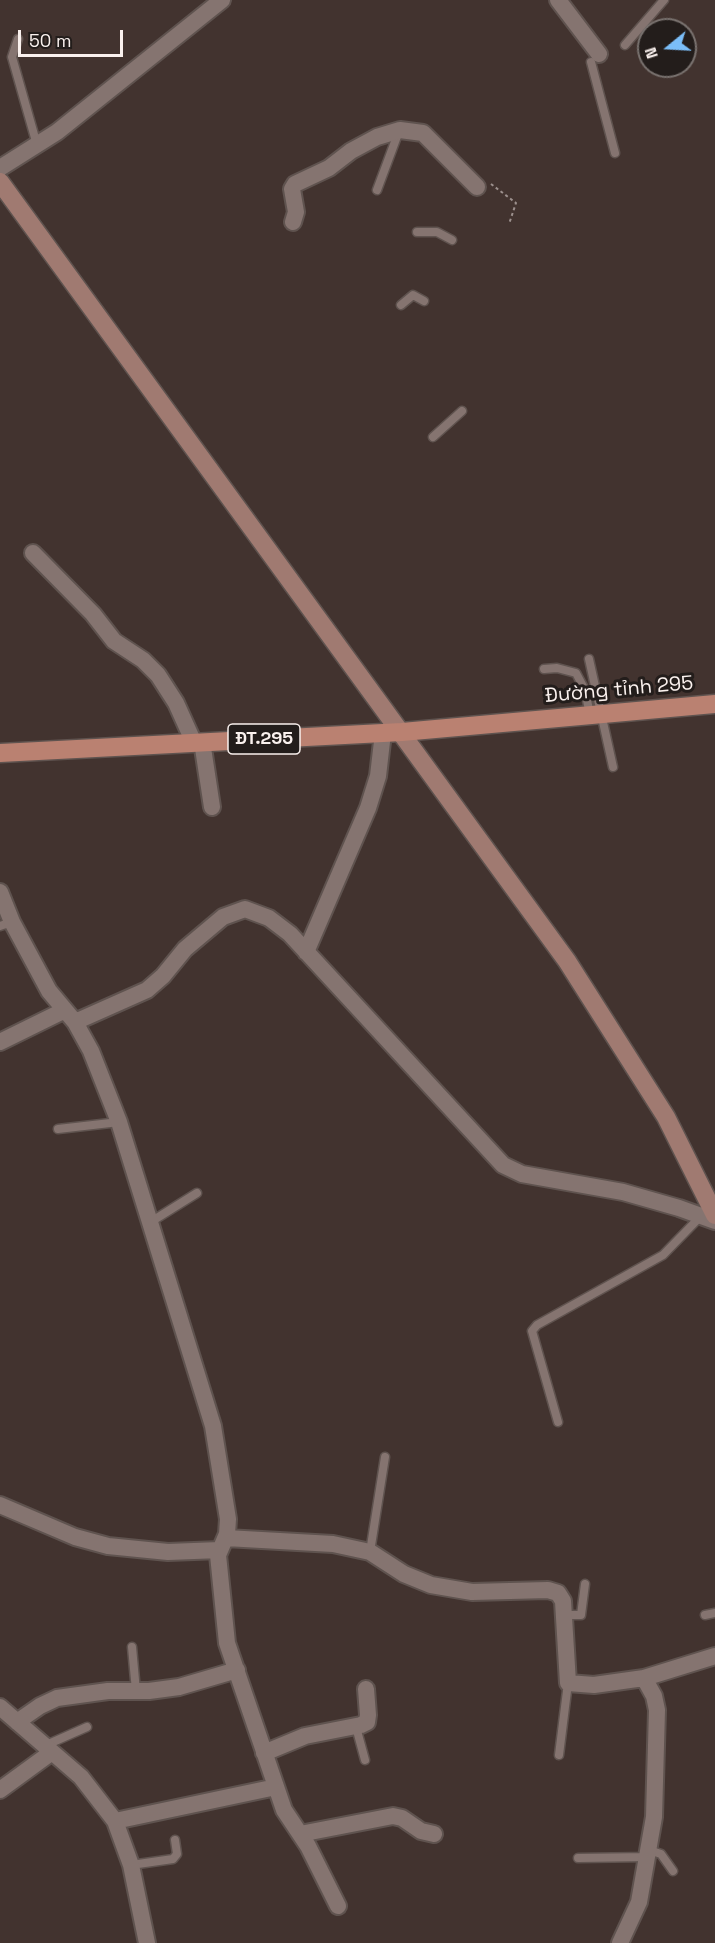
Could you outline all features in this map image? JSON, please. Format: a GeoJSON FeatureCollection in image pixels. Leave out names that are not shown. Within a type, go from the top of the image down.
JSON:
{"type":"FeatureCollection","features":[{"type":"Feature","properties":{"kind":"main road","name":"Đường tỉnh 295"},"geometry":{"type":"LineString","coordinates":[[402,732],[715,704]]}},
{"type":"Feature","properties":{"kind":"main road","name":"ĐT.295"},"geometry":{"type":"LineString","coordinates":[[0,753],[402,732]]}},
{"type":"Feature","properties":{"kind":"street"},"geometry":{"type":"LineString","coordinates":[[0,168],[57,132],[222,0]]}},
{"type":"Feature","properties":{"kind":"street"},"geometry":{"type":"LineString","coordinates":[[558,0],[595,58]]}},
{"type":"Feature","properties":{"kind":"street"},"geometry":{"type":"LineString","coordinates":[[293,222],[296,212],[292,189],[295,184],[329,168],[351,151],[377,137],[400,130],[423,133],[483,185]]}},
{"type":"Feature","properties":{"kind":"street"},"geometry":{"type":"LineString","coordinates":[[0,182],[567,961],[608,1022],[666,1118],[710,1218]]}},
{"type":"Feature","properties":{"kind":"street"},"geometry":{"type":"LineString","coordinates":[[33,553],[93,614],[114,641],[143,660],[158,675],[197,742],[203,748],[212,807]]}},
{"type":"Feature","properties":{"kind":"street"},"geometry":{"type":"LineString","coordinates":[[306,952],[368,808],[378,776],[383,733]]}},
{"type":"Feature","properties":{"kind":"street"},"geometry":{"type":"LineString","coordinates":[[0,892],[6,924],[49,990],[70,1016],[91,1051],[119,1122],[213,1426],[228,1519],[218,1556],[224,1630],[264,1753],[291,1824],[300,1834],[338,1906]]}},
{"type":"Feature","properties":{"kind":"street"},"geometry":{"type":"LineString","coordinates":[[0,1042],[147,990],[163,976],[185,949],[222,917],[245,909],[269,918],[290,934],[503,1165],[522,1174],[623,1192],[710,1218]]}},
{"type":"Feature","properties":{"kind":"street"},"geometry":{"type":"LineString","coordinates":[[0,1505],[75,1537],[108,1546],[168,1552],[223,1544],[333,1544],[370,1552],[404,1574],[431,1585],[472,1593],[548,1590],[558,1593],[563,1600],[568,1683],[594,1685],[644,1678],[715,1656]]}},
{"type":"Feature","properties":{"kind":"street"},"geometry":{"type":"LineString","coordinates":[[17,1722],[57,1698],[108,1691],[179,1687],[237,1671]]}},
{"type":"Feature","properties":{"kind":"street"},"geometry":{"type":"LineString","coordinates":[[620,1943],[639,1902],[654,1817],[657,1710],[654,1696],[644,1678]]}},
{"type":"Feature","properties":{"kind":"street"},"geometry":{"type":"LineString","coordinates":[[264,1753],[305,1736],[356,1727],[367,1722],[366,1689]]}},
{"type":"Feature","properties":{"kind":"street"},"geometry":{"type":"LineString","coordinates":[[0,1707],[81,1777],[115,1821],[131,1866],[143,1942]]}},
{"type":"Feature","properties":{"kind":"street"},"geometry":{"type":"LineString","coordinates":[[0,1790],[48,1749]]}},
{"type":"Feature","properties":{"kind":"street"},"geometry":{"type":"LineString","coordinates":[[115,1821],[276,1787]]}},
{"type":"Feature","properties":{"kind":"street"},"geometry":{"type":"LineString","coordinates":[[300,1834],[393,1816],[402,1818],[421,1831],[434,1834]]}},
{"type":"Feature","properties":{"kind":"lane"},"geometry":{"type":"LineString","coordinates":[[625,45],[664,0]]}},
{"type":"Feature","properties":{"kind":"lane"},"geometry":{"type":"LineString","coordinates":[[18,39],[12,57],[37,145]]}},
{"type":"Feature","properties":{"kind":"lane"},"geometry":{"type":"LineString","coordinates":[[595,58],[615,153]]}},
{"type":"Feature","properties":{"kind":"lane"},"geometry":{"type":"LineString","coordinates":[[378,190],[400,130]]}},
{"type":"Feature","properties":{"kind":"lane"},"geometry":{"type":"LineString","coordinates":[[417,232],[437,232],[452,240]]}},
{"type":"Feature","properties":{"kind":"lane"},"geometry":{"type":"LineString","coordinates":[[401,305],[412,296],[424,301]]}},
{"type":"Feature","properties":{"kind":"lane"},"geometry":{"type":"LineString","coordinates":[[433,437],[462,411]]}},
{"type":"Feature","properties":{"kind":"lane"},"geometry":{"type":"LineString","coordinates":[[589,659],[596,714]]}},
{"type":"Feature","properties":{"kind":"lane"},"geometry":{"type":"LineString","coordinates":[[544,669],[557,668],[576,673],[596,714],[613,766]]}},
{"type":"Feature","properties":{"kind":"lane"},"geometry":{"type":"LineString","coordinates":[[58,1130],[119,1122]]}},
{"type":"Feature","properties":{"kind":"lane"},"geometry":{"type":"LineString","coordinates":[[149,1223],[197,1193]]}},
{"type":"Feature","properties":{"kind":"lane"},"geometry":{"type":"LineString","coordinates":[[558,1422],[532,1331],[537,1325],[663,1255],[710,1218]]}},
{"type":"Feature","properties":{"kind":"lane"},"geometry":{"type":"LineString","coordinates":[[370,1552],[385,1457]]}},
{"type":"Feature","properties":{"kind":"lane"},"geometry":{"type":"LineString","coordinates":[[564,1615],[581,1615],[585,1584]]}},
{"type":"Feature","properties":{"kind":"lane"},"geometry":{"type":"LineString","coordinates":[[705,1615],[715,1613]]}},
{"type":"Feature","properties":{"kind":"lane"},"geometry":{"type":"LineString","coordinates":[[132,1647],[136,1690]]}},
{"type":"Feature","properties":{"kind":"lane"},"geometry":{"type":"LineString","coordinates":[[559,1755],[568,1683]]}},
{"type":"Feature","properties":{"kind":"lane"},"geometry":{"type":"LineString","coordinates":[[48,1749],[87,1726]]}},
{"type":"Feature","properties":{"kind":"lane"},"geometry":{"type":"LineString","coordinates":[[356,1727],[365,1760]]}},
{"type":"Feature","properties":{"kind":"lane"},"geometry":{"type":"LineString","coordinates":[[131,1866],[173,1859],[177,1854],[175,1840]]}},
{"type":"Feature","properties":{"kind":"lane"},"geometry":{"type":"LineString","coordinates":[[578,1858],[661,1854],[673,1871]]}},
{"type":"Feature","properties":{"kind":"path"},"geometry":{"type":"LineString","coordinates":[[483,185],[516,203],[509,224]]}}]}
